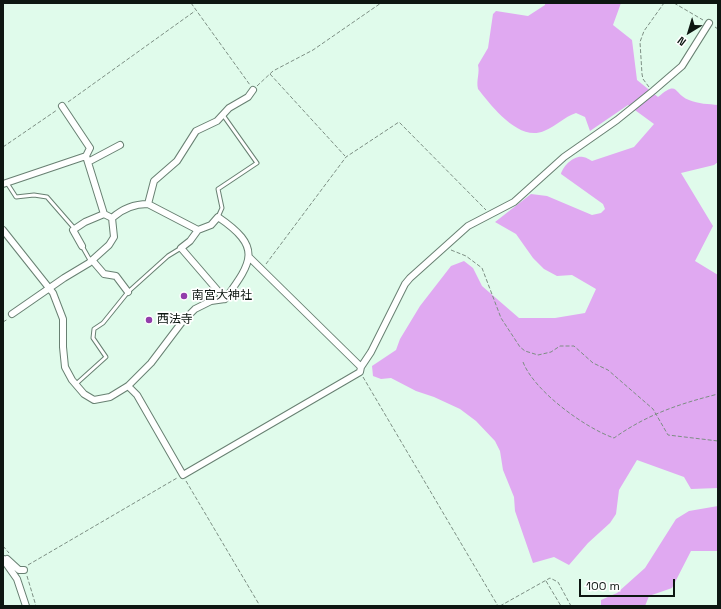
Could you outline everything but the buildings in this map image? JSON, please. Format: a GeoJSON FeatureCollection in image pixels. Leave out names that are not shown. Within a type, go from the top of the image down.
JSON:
{"type":"FeatureCollection","features":[{"type":"Feature","properties":{"kind":"street"},"geometry":{"type":"LineString","coordinates":[[128,386],[136,395],[183,475],[360,369],[371,352],[405,284],[468,226],[514,202],[564,157],[617,120],[653,91],[682,66],[709,23]]}},
{"type":"Feature","properties":{"kind":"street"},"geometry":{"type":"LineString","coordinates":[[148,204],[152,184],[177,161],[199,129],[212,124],[229,108],[248,97],[253,90]]}},
{"type":"Feature","properties":{"kind":"street"},"geometry":{"type":"LineString","coordinates":[[62,106],[90,148],[87,158],[104,214],[112,218]]}},
{"type":"Feature","properties":{"kind":"street"},"geometry":{"type":"LineString","coordinates":[[5,184],[87,158],[120,145]]}},
{"type":"Feature","properties":{"kind":"street"},"geometry":{"type":"LineString","coordinates":[[112,218],[119,212],[128,208],[148,204],[198,230]]}},
{"type":"Feature","properties":{"kind":"street"},"geometry":{"type":"LineString","coordinates":[[82,246],[73,230],[74,228],[104,214]]}},
{"type":"Feature","properties":{"kind":"street"},"geometry":{"type":"LineString","coordinates":[[225,299],[181,248],[190,241],[198,230],[211,225],[218,217],[241,235],[249,257],[360,369]]}},
{"type":"Feature","properties":{"kind":"street"},"geometry":{"type":"LineString","coordinates":[[12,314],[92,261],[112,241],[114,232],[112,218]]}},
{"type":"Feature","properties":{"kind":"street"},"geometry":{"type":"LineString","coordinates":[[3,230],[22,256],[50,288],[62,313],[64,362],[69,376],[89,398],[97,401],[110,397],[128,386],[162,350],[174,332],[190,313],[203,304],[225,299],[240,278],[249,257]]}},
{"type":"Feature","properties":{"kind":"street"},"geometry":{"type":"LineString","coordinates":[[92,261],[104,274],[116,276],[128,292]]}},
{"type":"Feature","properties":{"kind":"street"},"geometry":{"type":"LineString","coordinates":[[3,556],[16,568],[24,570]]}},
{"type":"Feature","properties":{"kind":"street"},"geometry":{"type":"LineString","coordinates":[[3,559],[17,579],[26,606]]}},
{"type":"Feature","properties":{"kind":"lane"},"geometry":{"type":"LineString","coordinates":[[218,217],[222,204],[218,189],[257,163],[223,114]]}},
{"type":"Feature","properties":{"kind":"lane"},"geometry":{"type":"LineString","coordinates":[[5,184],[16,197],[34,195],[47,197],[74,228]]}},
{"type":"Feature","properties":{"kind":"lane"},"geometry":{"type":"LineString","coordinates":[[82,246],[92,261]]}},
{"type":"Feature","properties":{"kind":"lane"},"geometry":{"type":"LineString","coordinates":[[75,384],[106,360],[106,357],[93,338],[93,330],[103,323],[128,292],[168,256],[181,248]]}},
{"type":"Feature","properties":{"kind":"path"},"geometry":{"type":"LineString","coordinates":[[191,3],[253,90],[270,74],[313,50],[381,3]]}},
{"type":"Feature","properties":{"kind":"path"},"geometry":{"type":"LineString","coordinates":[[653,91],[643,79],[640,42],[644,31],[664,3]]}},
{"type":"Feature","properties":{"kind":"path"},"geometry":{"type":"LineString","coordinates":[[674,3],[709,23]]}},
{"type":"Feature","properties":{"kind":"path"},"geometry":{"type":"LineString","coordinates":[[3,147],[196,10]]}},
{"type":"Feature","properties":{"kind":"path"},"geometry":{"type":"LineString","coordinates":[[270,74],[346,157]]}},
{"type":"Feature","properties":{"kind":"path"},"geometry":{"type":"LineString","coordinates":[[262,269],[346,157],[399,122],[490,214]]}},
{"type":"Feature","properties":{"kind":"path"},"geometry":{"type":"LineString","coordinates":[[443,249],[466,256],[482,268],[502,318],[520,347],[525,351],[538,355],[551,352],[560,346],[574,346],[593,363],[608,370],[657,413],[668,435],[718,441]]}},
{"type":"Feature","properties":{"kind":"path"},"geometry":{"type":"LineString","coordinates":[[523,362],[527,373],[538,387],[598,432],[614,438],[637,422],[657,413],[680,404],[718,394]]}},
{"type":"Feature","properties":{"kind":"path"},"geometry":{"type":"LineString","coordinates":[[360,369],[498,606]]}},
{"type":"Feature","properties":{"kind":"path"},"geometry":{"type":"LineString","coordinates":[[36,606],[30,584],[24,570],[28,566],[183,475],[260,606]]}},
{"type":"Feature","properties":{"kind":"path"},"geometry":{"type":"LineString","coordinates":[[500,606],[550,578],[558,582],[571,606]]}},
{"type":"Feature","properties":{"kind":"path"},"geometry":{"type":"LineString","coordinates":[[546,580],[561,606]]}},
{"type":"Feature","properties":{"kind":"shaded area"},"geometry":{"type":"Polygon","coordinates":[[[545,3],[621,3],[613,25],[632,40],[637,80],[658,97],[669,89],[673,88],[684,97],[692,101],[718,105],[718,162],[714,165],[681,173],[713,226],[695,261],[718,275],[718,488],[691,489],[684,477],[637,460],[619,490],[616,514],[610,523],[588,543],[569,565],[554,557],[533,563],[515,511],[514,497],[503,470],[500,451],[495,441],[476,421],[460,409],[434,397],[416,391],[391,378],[381,379],[373,376],[372,366],[396,350],[400,339],[420,306],[451,266],[464,261],[473,268],[482,286],[519,318],[555,318],[585,313],[596,289],[572,275],[557,276],[544,269],[533,258],[516,234],[495,222],[531,194],[547,196],[592,215],[601,213],[605,209],[603,204],[561,174],[562,171],[569,162],[576,158],[584,157],[592,161],[634,147],[654,124],[628,105],[590,131],[585,117],[576,113],[544,131],[534,133],[515,127],[490,104],[478,89],[477,83],[479,71],[478,65],[488,48],[493,14],[496,11],[528,16],[545,5],[545,3]]]}},
{"type":"Feature","properties":{"kind":"shaded area"},"geometry":{"type":"Polygon","coordinates":[[[718,506],[718,551],[691,551],[672,588],[649,596],[645,606],[601,606],[601,600],[617,593],[645,568],[676,519],[689,511],[718,506]]]}},
{"type":"Feature","properties":{"kind":"place","name":"南宮大神社"},"geometry":{"type":"Point","coordinates":[184,296]}},
{"type":"Feature","properties":{"kind":"place","name":"西法寺"},"geometry":{"type":"Point","coordinates":[149,320]}}]}
